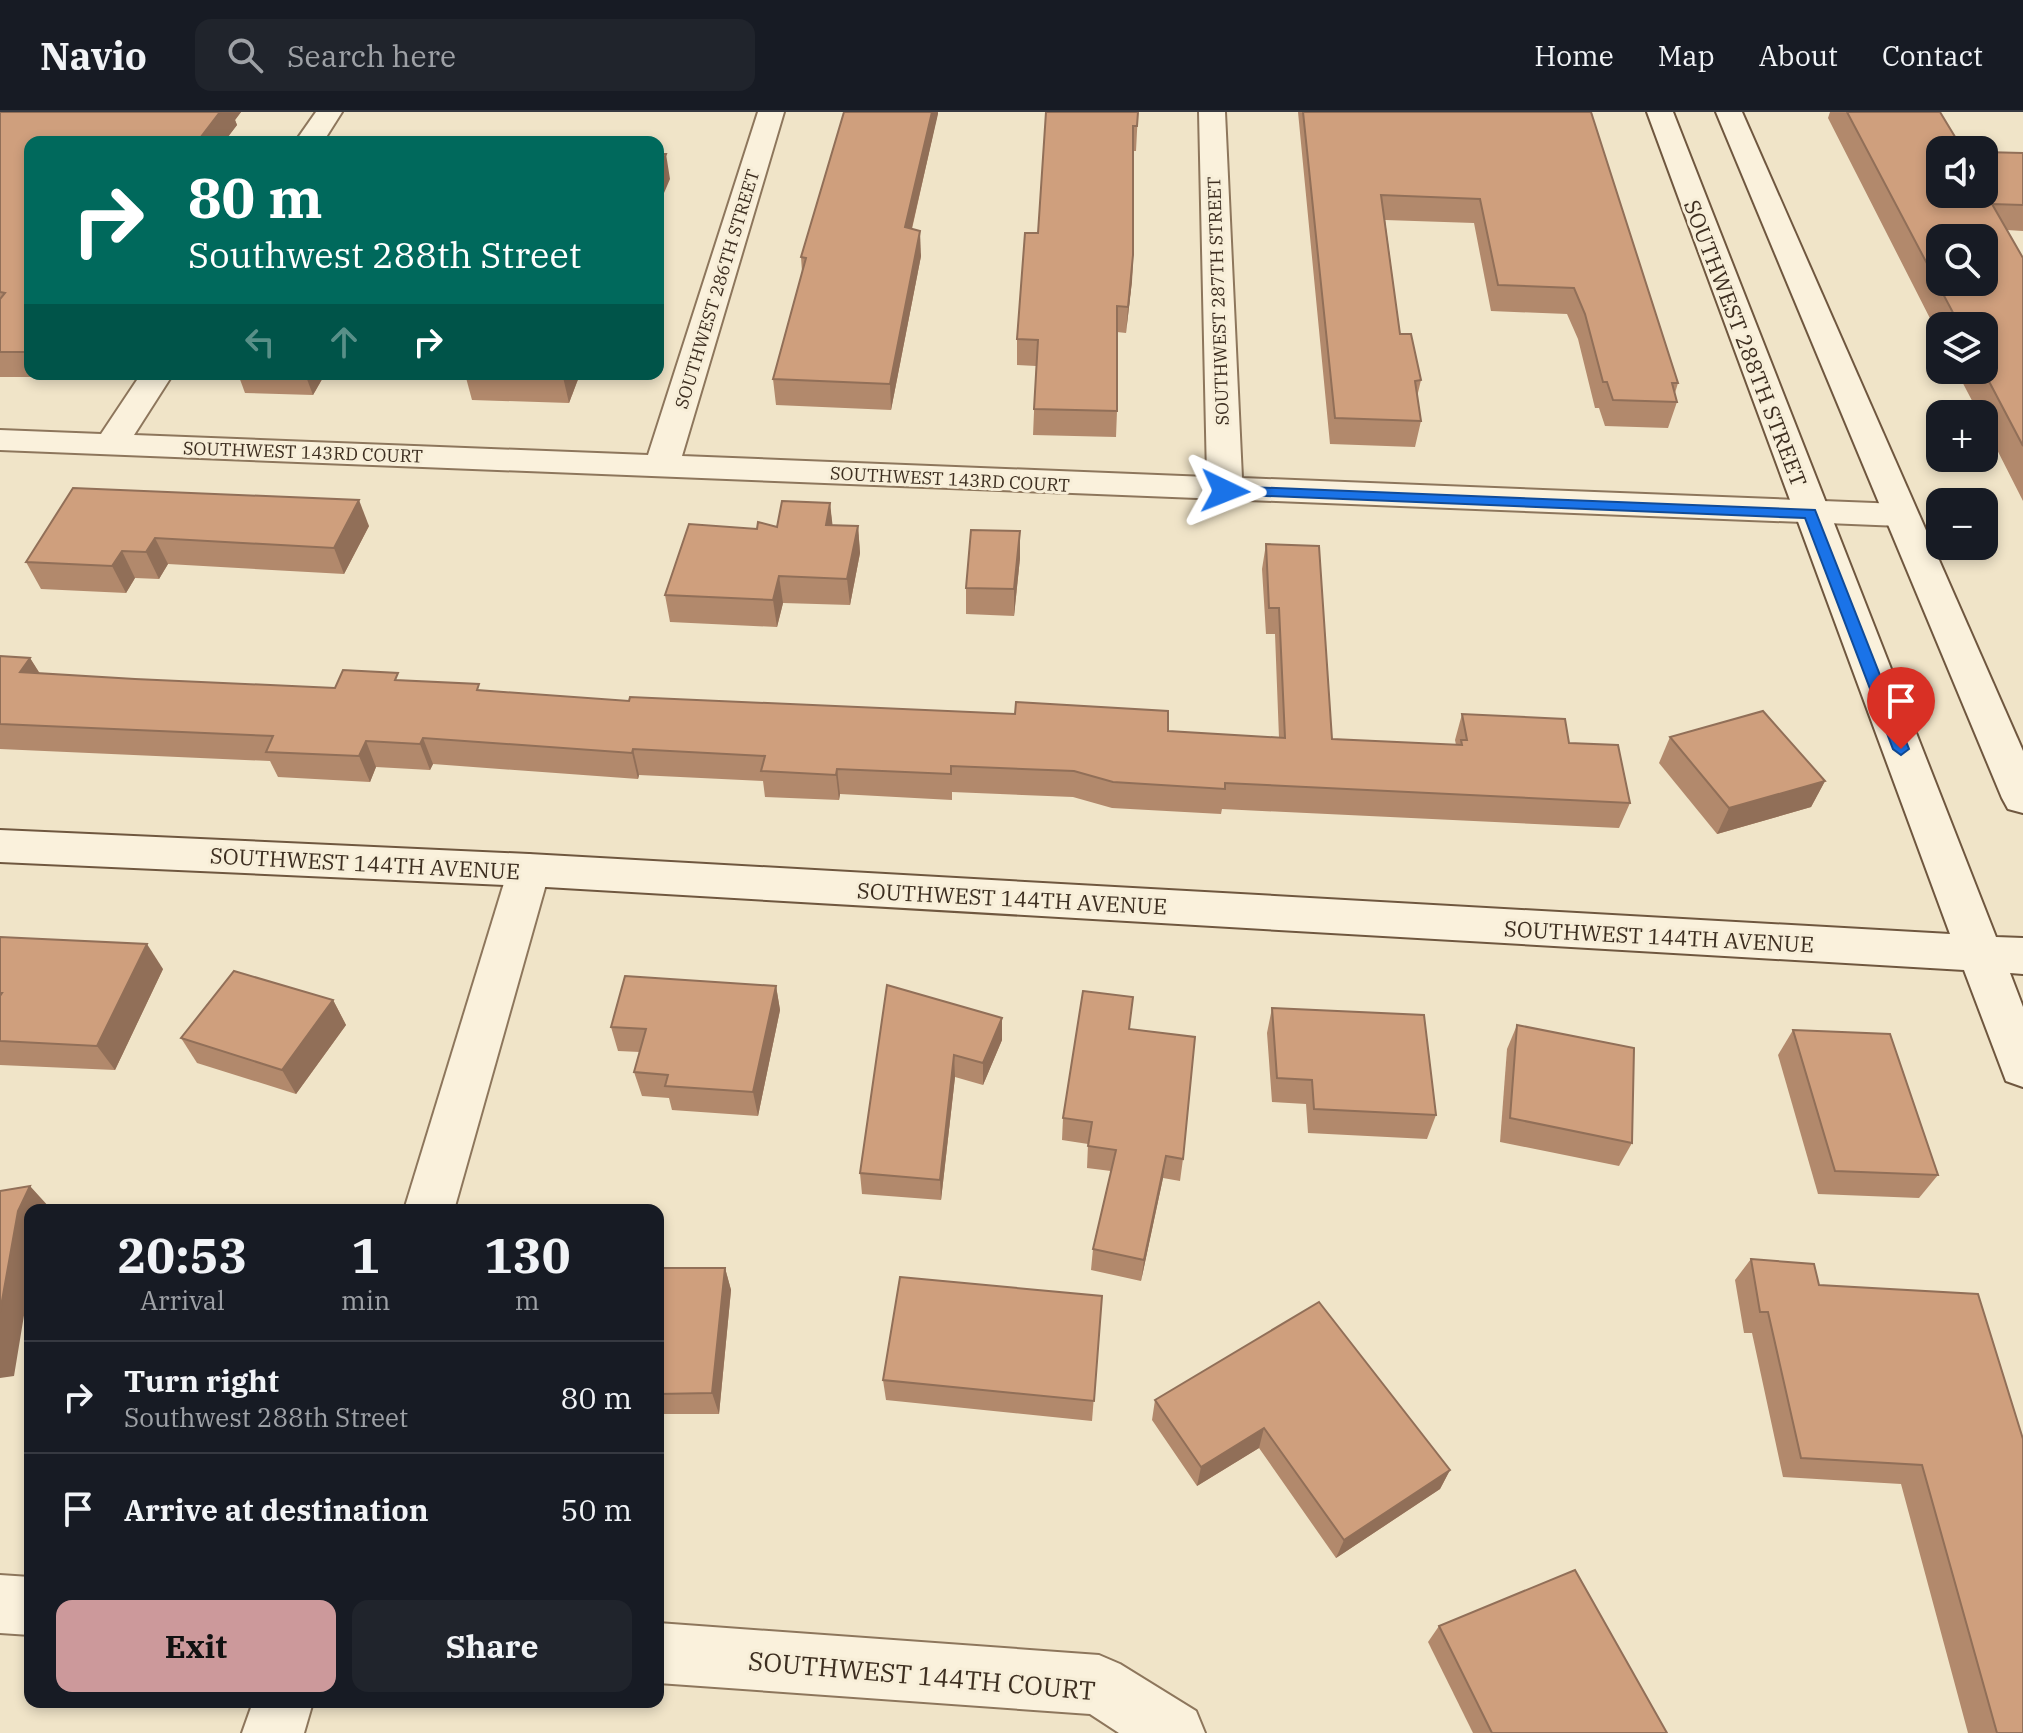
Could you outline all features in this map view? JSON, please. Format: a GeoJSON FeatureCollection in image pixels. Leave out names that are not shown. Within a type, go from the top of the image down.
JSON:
{"type":"FeatureCollection","features":[{"type":"Feature","properties":{"kind":"street"},"geometry":{"type":"LineString","coordinates":[[313,136],[329,112]]}},
{"type":"Feature","properties":{"kind":"street","name":"SOUTHWEST 286TH STREET"},"geometry":{"type":"LineString","coordinates":[[662,466],[771,112]]}},
{"type":"Feature","properties":{"kind":"street","name":"SOUTHWEST 287TH STREET"},"geometry":{"type":"LineString","coordinates":[[1212,112],[1225,491]]}},
{"type":"Feature","properties":{"kind":"street","name":"SOUTHWEST 288TH STREET"},"geometry":{"type":"LineString","coordinates":[[1660,112],[2023,1067]]}},
{"type":"Feature","properties":{"kind":"street"},"geometry":{"type":"LineString","coordinates":[[1729,112],[2023,798]]}},
{"type":"Feature","properties":{"kind":"street"},"geometry":{"type":"LineString","coordinates":[[111,445],[153,380]]}},
{"type":"Feature","properties":{"kind":"street","name":"SOUTHWEST 143RD COURT"},"geometry":{"type":"LineString","coordinates":[[0,440],[1225,491],[1900,515]]}},
{"type":"Feature","properties":{"kind":"street","name":"SOUTHWEST 144TH AVENUE"},"geometry":{"type":"LineString","coordinates":[[0,846],[529,870],[2023,956]]}},
{"type":"Feature","properties":{"kind":"street"},"geometry":{"type":"LineString","coordinates":[[431,1204],[529,870]]}},
{"type":"Feature","properties":{"kind":"street"},"geometry":{"type":"LineString","coordinates":[[0,1604],[24,1606]]}},
{"type":"Feature","properties":{"kind":"street","name":"SOUTHWEST 144TH COURT"},"geometry":{"type":"LineString","coordinates":[[664,1653],[1099,1685],[1174,1733]]}},
{"type":"Feature","properties":{"kind":"street"},"geometry":{"type":"LineString","coordinates":[[273,1733],[281,1708]]}},
{"type":"Feature","properties":{"kind":"building"},"geometry":{"type":"Polygon","coordinates":[[[0,112],[220,112],[202,136],[24,136],[24,352],[0,352],[0,299],[5,293],[0,292],[0,112]]]}},
{"type":"Feature","properties":{"kind":"building"},"geometry":{"type":"Polygon","coordinates":[[[844,112],[932,112],[905,227],[920,231],[890,384],[773,379],[806,258],[801,257],[844,112]]]}},
{"type":"Feature","properties":{"kind":"building"},"geometry":{"type":"Polygon","coordinates":[[[1046,112],[1138,112],[1137,126],[1133,126],[1133,255],[1128,307],[1117,306],[1117,411],[1034,409],[1038,340],[1017,339],[1025,233],[1038,233],[1046,112]]]}},
{"type":"Feature","properties":{"kind":"building"},"geometry":{"type":"Polygon","coordinates":[[[1303,112],[1591,112],[1678,383],[1672,383],[1677,402],[1613,400],[1607,382],[1603,382],[1585,314],[1574,288],[1498,285],[1480,199],[1381,195],[1400,334],[1411,334],[1421,380],[1415,381],[1421,421],[1335,418],[1303,112]]]}},
{"type":"Feature","properties":{"kind":"building"},"geometry":{"type":"Polygon","coordinates":[[[1847,112],[1940,112],[1955,136],[1926,136],[1926,208],[1994,208],[2023,258],[2023,446],[1990,384],[1998,384],[1998,312],[1953,312],[1944,296],[1998,296],[1998,224],[1926,224],[1926,262],[1847,112]]]}},
{"type":"Feature","properties":{"kind":"building"},"geometry":{"type":"Polygon","coordinates":[[[1998,152],[2023,153],[2023,205],[1998,204],[1998,152]]]}},
{"type":"Feature","properties":{"kind":"building"},"geometry":{"type":"Polygon","coordinates":[[[73,488],[359,500],[334,548],[155,538],[146,552],[122,551],[112,566],[26,562],[73,488]]]}},
{"type":"Feature","properties":{"kind":"building"},"geometry":{"type":"Polygon","coordinates":[[[782,501],[830,503],[826,525],[858,526],[847,579],[779,576],[773,600],[665,595],[689,524],[757,529],[758,522],[777,527],[782,501]]]}},
{"type":"Feature","properties":{"kind":"building"},"geometry":{"type":"Polygon","coordinates":[[[971,530],[1020,531],[1014,589],[966,588],[971,530]]]}},
{"type":"Feature","properties":{"kind":"building"},"geometry":{"type":"Polygon","coordinates":[[[1266,544],[1319,546],[1332,739],[1462,745],[1461,740],[1467,740],[1462,714],[1565,719],[1569,743],[1618,745],[1630,803],[1225,783],[1225,789],[1113,782],[1074,771],[951,766],[951,774],[837,769],[836,775],[761,771],[765,756],[633,749],[632,753],[423,738],[420,744],[366,741],[359,756],[266,752],[273,736],[0,724],[0,656],[30,658],[20,672],[135,679],[335,688],[343,670],[398,673],[395,680],[479,684],[477,690],[629,701],[630,697],[1015,714],[1016,702],[1168,711],[1168,731],[1285,738],[1279,608],[1269,608],[1266,544]]]}},
{"type":"Feature","properties":{"kind":"building"},"geometry":{"type":"Polygon","coordinates":[[[1763,711],[1825,781],[1729,808],[1670,737],[1763,711]]]}},
{"type":"Feature","properties":{"kind":"building"},"geometry":{"type":"Polygon","coordinates":[[[0,937],[147,944],[97,1046],[0,1041],[0,937]]]}},
{"type":"Feature","properties":{"kind":"building"},"geometry":{"type":"Polygon","coordinates":[[[234,971],[333,1000],[282,1070],[181,1038],[234,971]]]}},
{"type":"Feature","properties":{"kind":"building"},"geometry":{"type":"Polygon","coordinates":[[[625,976],[776,986],[753,1092],[665,1086],[668,1075],[634,1072],[646,1029],[611,1027],[625,976]]]}},
{"type":"Feature","properties":{"kind":"building"},"geometry":{"type":"Polygon","coordinates":[[[887,985],[1002,1018],[983,1063],[954,1055],[940,1180],[860,1173],[887,985]]]}},
{"type":"Feature","properties":{"kind":"building"},"geometry":{"type":"Polygon","coordinates":[[[1083,991],[1133,997],[1129,1029],[1195,1037],[1183,1159],[1166,1156],[1144,1260],[1093,1249],[1116,1150],[1088,1146],[1092,1122],[1063,1118],[1083,991]]]}},
{"type":"Feature","properties":{"kind":"building"},"geometry":{"type":"Polygon","coordinates":[[[1272,1008],[1424,1015],[1436,1115],[1314,1109],[1312,1080],[1277,1078],[1272,1008]]]}},
{"type":"Feature","properties":{"kind":"building"},"geometry":{"type":"Polygon","coordinates":[[[1517,1025],[1634,1048],[1632,1143],[1510,1118],[1517,1025]]]}},
{"type":"Feature","properties":{"kind":"building"},"geometry":{"type":"Polygon","coordinates":[[[1793,1030],[1890,1034],[1938,1175],[1835,1171],[1793,1030]]]}},
{"type":"Feature","properties":{"kind":"building"},"geometry":{"type":"Polygon","coordinates":[[[30,1186],[18,1211],[0,1312],[0,1191],[30,1186]]]}},
{"type":"Feature","properties":{"kind":"building"},"geometry":{"type":"Polygon","coordinates":[[[1751,1259],[1814,1264],[1819,1285],[1978,1294],[2023,1439],[2023,1733],[1997,1733],[1922,1465],[1801,1458],[1768,1312],[1760,1312],[1751,1259]]]}},
{"type":"Feature","properties":{"kind":"building"},"geometry":{"type":"Polygon","coordinates":[[[664,1268],[725,1268],[712,1393],[664,1394],[664,1268]]]}},
{"type":"Feature","properties":{"kind":"building"},"geometry":{"type":"Polygon","coordinates":[[[900,1277],[1102,1296],[1094,1401],[883,1380],[900,1277]]]}},
{"type":"Feature","properties":{"kind":"building"},"geometry":{"type":"Polygon","coordinates":[[[1319,1302],[1450,1470],[1344,1540],[1264,1428],[1201,1467],[1155,1400],[1319,1302]]]}},
{"type":"Feature","properties":{"kind":"building"},"geometry":{"type":"Polygon","coordinates":[[[1575,1570],[1667,1733],[1492,1733],[1439,1626],[1575,1570]]]}},
{"type":"Feature","properties":{"kind":"route"},"geometry":{"type":"LineString","coordinates":[[1225,491],[1810,513],[1901,749]]}}]}
